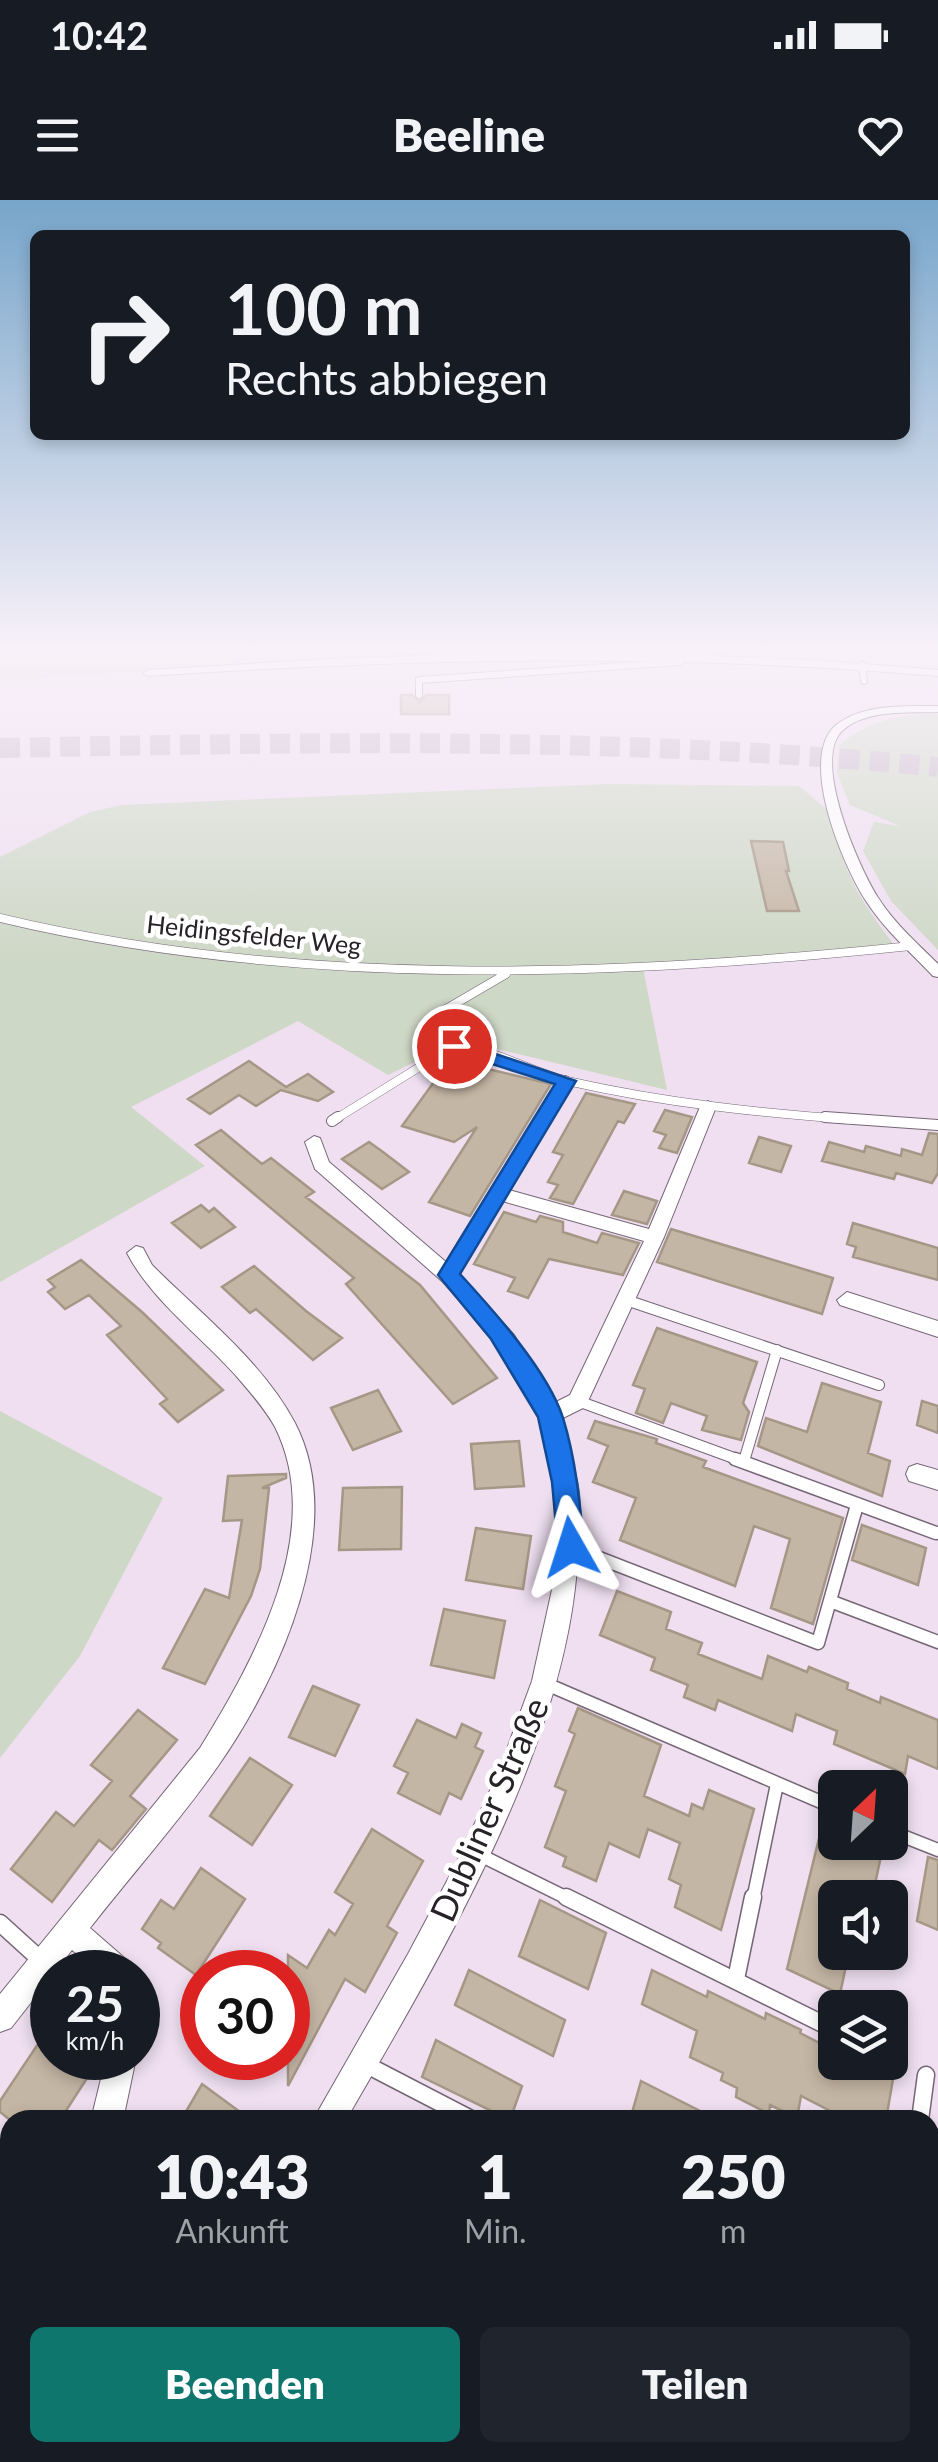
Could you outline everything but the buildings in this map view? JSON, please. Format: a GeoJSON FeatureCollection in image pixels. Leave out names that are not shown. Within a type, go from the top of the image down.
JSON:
{"type":"FeatureCollection","features":[{"type":"Feature","properties":{"kind":"street"},"geometry":{"type":"LineString","coordinates":[[825,752],[847,849],[860,879],[872,901],[938,972]]}},
{"type":"Feature","properties":{"kind":"street"},"geometry":{"type":"LineString","coordinates":[[448,1275],[566,1081]]}},
{"type":"Feature","properties":{"kind":"street"},"geometry":{"type":"LineString","coordinates":[[550,1415],[578,1401],[655,1238],[708,1107]]}},
{"type":"Feature","properties":{"kind":"street","name":"Dubliner Straße"},"geometry":{"type":"LineString","coordinates":[[314,1142],[322,1165],[448,1275],[499,1332],[550,1415],[564,1482],[571,1547],[544,1683],[506,1787],[475,1852],[335,2110]]}},
{"type":"Feature","properties":{"kind":"street"},"geometry":{"type":"LineString","coordinates":[[499,1194],[655,1238]]}},
{"type":"Feature","properties":{"kind":"street"},"geometry":{"type":"LineString","coordinates":[[55,1950],[209,1757],[238,1712],[277,1628],[296,1572],[304,1509],[287,1428],[266,1399],[145,1270],[136,1253]]}},
{"type":"Feature","properties":{"kind":"street"},"geometry":{"type":"LineString","coordinates":[[847,1300],[938,1328]]}},
{"type":"Feature","properties":{"kind":"street"},"geometry":{"type":"LineString","coordinates":[[71,1930],[94,1950]]}},
{"type":"Feature","properties":{"kind":"street"},"geometry":{"type":"LineString","coordinates":[[0,2017],[30,1980]]}},
{"type":"Feature","properties":{"kind":"street"},"geometry":{"type":"LineString","coordinates":[[109,2110],[115,2080]]}},
{"type":"Feature","properties":{"kind":"lane","name":"Heidingsfelder Weg"},"geometry":{"type":"LineString","coordinates":[[0,918],[90,936],[278,960],[507,974],[776,961],[912,946]]}},
{"type":"Feature","properties":{"kind":"lane","name":"Heidingsfelder Weg"},"geometry":{"type":"LineString","coordinates":[[441,1012],[507,974]]}},
{"type":"Feature","properties":{"kind":"lane"},"geometry":{"type":"LineString","coordinates":[[332,1121],[454,1046],[566,1081],[708,1107],[795,1118],[938,1125]]}},
{"type":"Feature","properties":{"kind":"lane"},"geometry":{"type":"LineString","coordinates":[[626,1300],[879,1386]]}},
{"type":"Feature","properties":{"kind":"lane"},"geometry":{"type":"LineString","coordinates":[[744,1461],[777,1350]]}},
{"type":"Feature","properties":{"kind":"lane"},"geometry":{"type":"LineString","coordinates":[[578,1401],[936,1534]]}},
{"type":"Feature","properties":{"kind":"lane"},"geometry":{"type":"LineString","coordinates":[[571,1547],[818,1643],[857,1505]]}},
{"type":"Feature","properties":{"kind":"lane"},"geometry":{"type":"LineString","coordinates":[[830,1601],[938,1642]]}},
{"type":"Feature","properties":{"kind":"lane"},"geometry":{"type":"LineString","coordinates":[[544,1683],[818,1801]]}},
{"type":"Feature","properties":{"kind":"lane"},"geometry":{"type":"LineString","coordinates":[[736,1980],[777,1784]]}},
{"type":"Feature","properties":{"kind":"lane"},"geometry":{"type":"LineString","coordinates":[[908,1838],[938,1850]]}},
{"type":"Feature","properties":{"kind":"lane"},"geometry":{"type":"LineString","coordinates":[[475,1852],[818,2021]]}},
{"type":"Feature","properties":{"kind":"lane"},"geometry":{"type":"LineString","coordinates":[[0,1922],[30,1950]]}},
{"type":"Feature","properties":{"kind":"lane"},"geometry":{"type":"LineString","coordinates":[[362,2062],[454,2110]]}},
{"type":"Feature","properties":{"kind":"lane"},"geometry":{"type":"LineString","coordinates":[[921,2110],[926,2075]]}},
{"type":"Feature","properties":{"kind":"green space"},"geometry":{"type":"Polygon","coordinates":[[[839,752],[938,752],[938,950],[891,901],[863,851],[874,822],[900,826],[850,805],[837,773],[839,752]]]}},
{"type":"Feature","properties":{"kind":"green space"},"geometry":{"type":"Polygon","coordinates":[[[609,784],[799,786],[836,817],[847,870],[863,901],[895,946],[643,968],[667,1090],[460,1040],[388,1075],[298,1021],[131,1107],[205,1166],[0,1282],[0,857],[90,812],[122,805],[609,784]]]}},
{"type":"Feature","properties":{"kind":"green space"},"geometry":{"type":"Polygon","coordinates":[[[0,1411],[163,1498],[80,1656],[0,1758],[0,1411]]]}},
{"type":"Feature","properties":{"kind":"tunnel"},"geometry":{"type":"LineString","coordinates":[[730,752],[938,767]]}},
{"type":"Feature","properties":{"kind":"route"},"geometry":{"type":"LineString","coordinates":[[454,1046],[566,1081],[448,1275],[499,1332],[531,1378],[550,1415],[559,1448],[571,1547]]}}]}
